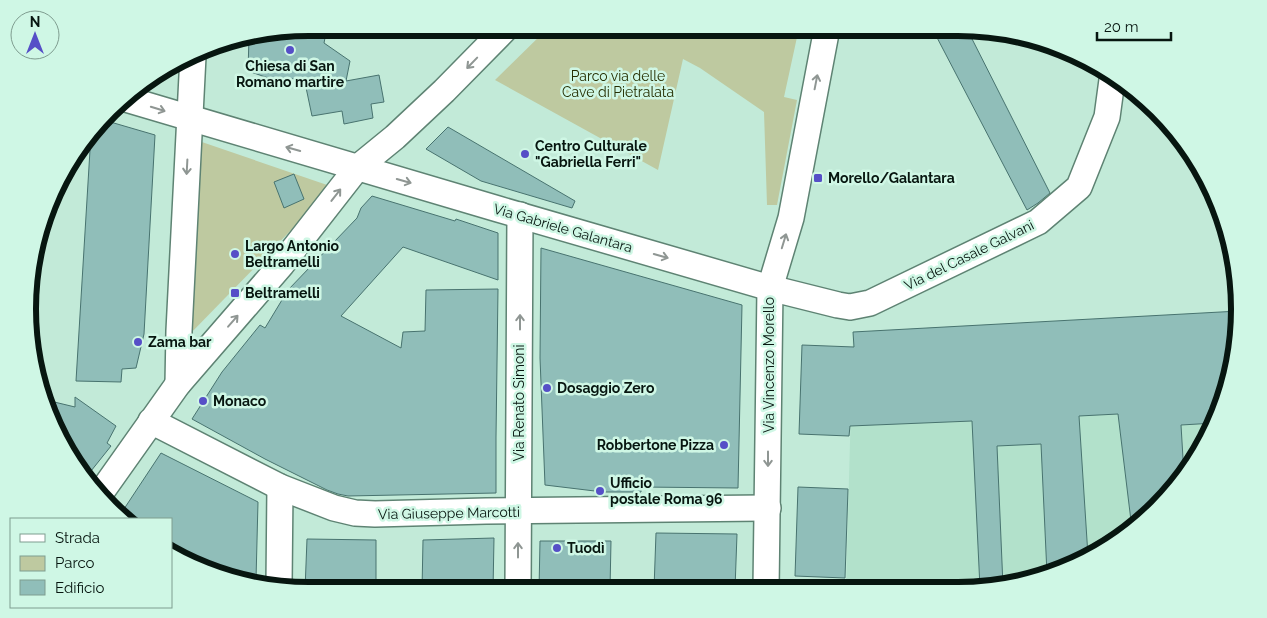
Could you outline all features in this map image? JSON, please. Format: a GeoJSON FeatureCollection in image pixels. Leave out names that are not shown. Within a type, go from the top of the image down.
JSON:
{"type":"FeatureCollection","features":[{"type":"Feature","properties":{"kind":"street"},"geometry":{"type":"LineString","coordinates":[[104,489],[178,384],[282,264],[357,168],[395,137],[498,36]]}},
{"type":"Feature","properties":{"kind":"street","name":"Via Vincenzo Morello"},"geometry":{"type":"LineString","coordinates":[[766,582],[770,288],[791,218],[825,36]]}},
{"type":"Feature","properties":{"kind":"street"},"geometry":{"type":"LineString","coordinates":[[178,384],[193,62]]}},
{"type":"Feature","properties":{"kind":"street","name":"Via del Casale Galvani"},"geometry":{"type":"LineString","coordinates":[[770,288],[850,307],[870,304],[1038,222],[1079,187],[1107,117],[1112,83]]}},
{"type":"Feature","properties":{"kind":"street"},"geometry":{"type":"LineString","coordinates":[[133,101],[357,168]]}},
{"type":"Feature","properties":{"kind":"street","name":"Via Gabriele Galantara"},"geometry":{"type":"LineString","coordinates":[[357,168],[770,288]]}},
{"type":"Feature","properties":{"kind":"street","name":"Via Renato Simoni"},"geometry":{"type":"LineString","coordinates":[[518,582],[520,215]]}},
{"type":"Feature","properties":{"kind":"street","name":"Via Giuseppe Marcotti"},"geometry":{"type":"LineString","coordinates":[[151,421],[280,487],[334,508],[355,513],[768,508]]}},
{"type":"Feature","properties":{"kind":"street"},"geometry":{"type":"LineString","coordinates":[[279,580],[280,487]]}},
{"type":"Feature","properties":{"kind":"shaded area"},"geometry":{"type":"Polygon","coordinates":[[[1231,311],[1226,362],[1216,397],[1203,430],[1185,461],[1151,502],[1110,536],[1079,554],[1046,567],[1011,577],[958,582],[846,582],[853,332],[1231,311]]]}},
{"type":"Feature","properties":{"kind":"green space","name":"Parco via delle Cave di Pietralata"},"geometry":{"type":"Polygon","coordinates":[[[540,36],[797,36],[784,97],[797,100],[777,205],[767,205],[764,112],[700,68],[683,59],[658,170],[495,80],[540,36]]]}},
{"type":"Feature","properties":{"kind":"green space"},"geometry":{"type":"Polygon","coordinates":[[[196,140],[333,187],[189,335],[196,140]]]}},
{"type":"Feature","properties":{"kind":"building"},"geometry":{"type":"Polygon","coordinates":[[[325,36],[324,43],[350,61],[346,81],[379,75],[384,102],[371,104],[373,118],[344,124],[342,111],[312,116],[304,78],[274,80],[248,71],[249,43],[291,37],[325,36]]]}},
{"type":"Feature","properties":{"kind":"building"},"geometry":{"type":"Polygon","coordinates":[[[936,36],[971,37],[1050,193],[1027,210],[936,36]]]}},
{"type":"Feature","properties":{"kind":"building"},"geometry":{"type":"Polygon","coordinates":[[[110,122],[155,135],[144,334],[136,368],[122,369],[121,382],[76,381],[90,150],[88,149],[110,122]]]}},
{"type":"Feature","properties":{"kind":"building"},"geometry":{"type":"Polygon","coordinates":[[[448,127],[575,201],[572,208],[481,181],[426,149],[448,127]]]}},
{"type":"Feature","properties":{"kind":"building"},"geometry":{"type":"Polygon","coordinates":[[[294,174],[304,199],[284,208],[274,182],[294,174]]]}},
{"type":"Feature","properties":{"kind":"building"},"geometry":{"type":"Polygon","coordinates":[[[372,196],[455,221],[456,219],[498,233],[498,280],[403,247],[341,316],[401,348],[403,332],[425,331],[426,290],[498,289],[496,493],[348,496],[338,494],[265,459],[192,419],[222,372],[260,325],[265,328],[288,290],[357,218],[361,208],[372,196]]]}},
{"type":"Feature","properties":{"kind":"building"},"geometry":{"type":"Polygon","coordinates":[[[541,248],[742,305],[738,488],[641,487],[641,492],[603,492],[545,485],[540,358],[541,248]]]}},
{"type":"Feature","properties":{"kind":"building"},"geometry":{"type":"Polygon","coordinates":[[[1231,311],[1226,362],[1206,424],[1181,425],[1183,463],[1151,502],[1131,520],[1118,414],[1079,416],[1088,549],[1079,554],[1047,567],[1041,444],[997,446],[1003,578],[980,581],[972,421],[850,426],[849,436],[799,434],[802,345],[854,347],[853,332],[1231,311]]]}},
{"type":"Feature","properties":{"kind":"building"},"geometry":{"type":"Polygon","coordinates":[[[75,397],[116,426],[107,443],[111,446],[90,472],[64,430],[53,402],[75,407],[75,397]]]}},
{"type":"Feature","properties":{"kind":"building"},"geometry":{"type":"Polygon","coordinates":[[[161,453],[258,502],[256,577],[205,561],[172,544],[172,518],[134,518],[124,509],[161,453]]]}},
{"type":"Feature","properties":{"kind":"building"},"geometry":{"type":"Polygon","coordinates":[[[798,487],[848,489],[845,578],[795,576],[798,487]]]}},
{"type":"Feature","properties":{"kind":"building"},"geometry":{"type":"Polygon","coordinates":[[[656,533],[737,534],[735,582],[654,582],[656,533]]]}},
{"type":"Feature","properties":{"kind":"building"},"geometry":{"type":"Polygon","coordinates":[[[494,538],[493,582],[422,582],[423,540],[494,538]]]}},
{"type":"Feature","properties":{"kind":"building"},"geometry":{"type":"Polygon","coordinates":[[[307,539],[376,540],[376,582],[305,582],[307,539]]]}},
{"type":"Feature","properties":{"kind":"building"},"geometry":{"type":"Polygon","coordinates":[[[540,541],[611,541],[610,582],[539,582],[540,541]]]}},
{"type":"Feature","properties":{"kind":"place","name":"Chiesa di San Romano martire"},"geometry":{"type":"Point","coordinates":[290,50]}},
{"type":"Feature","properties":{"kind":"place","name":"Centro Culturale \"Gabriella Ferri\""},"geometry":{"type":"Point","coordinates":[525,154]}},
{"type":"Feature","properties":{"kind":"place","name":"Morello/Galantara"},"geometry":{"type":"Point","coordinates":[818,178]}},
{"type":"Feature","properties":{"kind":"place","name":"Largo Antonio Beltramelli"},"geometry":{"type":"Point","coordinates":[235,254]}},
{"type":"Feature","properties":{"kind":"place","name":"Beltramelli"},"geometry":{"type":"Point","coordinates":[235,293]}},
{"type":"Feature","properties":{"kind":"place","name":"Zama bar"},"geometry":{"type":"Point","coordinates":[138,342]}},
{"type":"Feature","properties":{"kind":"place","name":"Dosaggio Zero"},"geometry":{"type":"Point","coordinates":[547,388]}},
{"type":"Feature","properties":{"kind":"place","name":"Monaco"},"geometry":{"type":"Point","coordinates":[203,401]}},
{"type":"Feature","properties":{"kind":"place","name":"Robbertone Pizza"},"geometry":{"type":"Point","coordinates":[724,445]}},
{"type":"Feature","properties":{"kind":"place","name":"Ufficio postale Roma 96"},"geometry":{"type":"Point","coordinates":[600,491]}},
{"type":"Feature","properties":{"kind":"place","name":"Tuodì"},"geometry":{"type":"Point","coordinates":[557,548]}}]}
